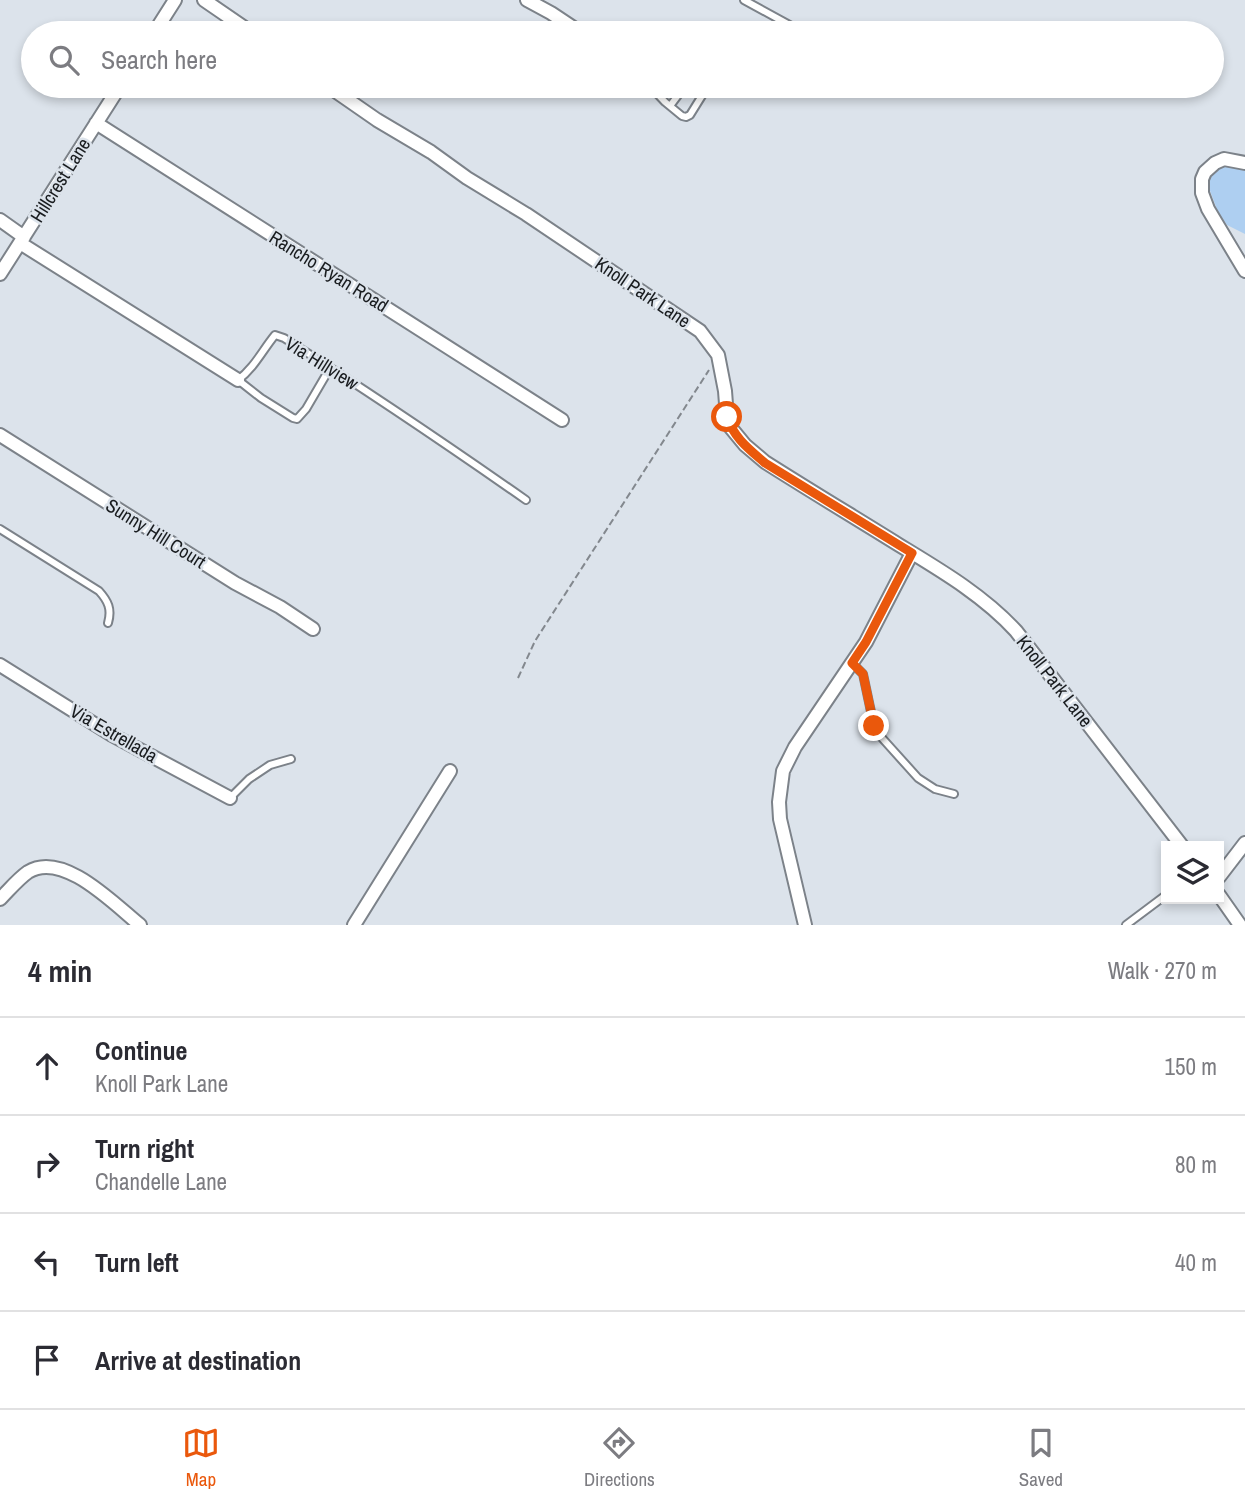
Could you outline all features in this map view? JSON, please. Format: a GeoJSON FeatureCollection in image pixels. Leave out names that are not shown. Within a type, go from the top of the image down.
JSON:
{"type":"FeatureCollection","features":[{"type":"Feature","properties":{"kind":"street"},"geometry":{"type":"LineString","coordinates":[[161,21],[175,0]]}},
{"type":"Feature","properties":{"kind":"street"},"geometry":{"type":"LineString","coordinates":[[204,0],[235,21]]}},
{"type":"Feature","properties":{"kind":"street"},"geometry":{"type":"LineString","coordinates":[[527,0],[563,21]]}},
{"type":"Feature","properties":{"kind":"street","name":"Hillcrest Lane"},"geometry":{"type":"LineString","coordinates":[[0,274],[112,98]]}},
{"type":"Feature","properties":{"kind":"street","name":"Knoll Park Lane"},"geometry":{"type":"LineString","coordinates":[[345,98],[526,214],[700,331],[718,355],[727,417],[731,428],[745,445],[765,463],[983,599],[1008,622],[1178,841]]}},
{"type":"Feature","properties":{"kind":"street","name":"Rancho Ryan Road"},"geometry":{"type":"LineString","coordinates":[[96,123],[562,419]]}},
{"type":"Feature","properties":{"kind":"street"},"geometry":{"type":"LineString","coordinates":[[1245,163],[1224,159],[1215,163],[1202,178],[1202,193],[1208,209],[1245,271]]}},
{"type":"Feature","properties":{"kind":"street"},"geometry":{"type":"LineString","coordinates":[[0,220],[22,240],[238,380]]}},
{"type":"Feature","properties":{"kind":"street","name":"Sunny Hill Court"},"geometry":{"type":"LineString","coordinates":[[0,435],[313,629]]}},
{"type":"Feature","properties":{"kind":"street"},"geometry":{"type":"LineString","coordinates":[[805,925],[780,819],[783,771],[795,747],[866,642],[912,553]]}},
{"type":"Feature","properties":{"kind":"street","name":"Via Estrellada"},"geometry":{"type":"LineString","coordinates":[[0,665],[112,735],[230,798]]}},
{"type":"Feature","properties":{"kind":"street"},"geometry":{"type":"LineString","coordinates":[[354,925],[450,771]]}},
{"type":"Feature","properties":{"kind":"street"},"geometry":{"type":"LineString","coordinates":[[1224,870],[1245,843]]}},
{"type":"Feature","properties":{"kind":"street"},"geometry":{"type":"LineString","coordinates":[[0,899],[29,872],[42,867],[54,868],[69,872],[88,883],[140,925]]}},
{"type":"Feature","properties":{"kind":"street"},"geometry":{"type":"LineString","coordinates":[[1224,902],[1240,925]]}},
{"type":"Feature","properties":{"kind":"lane"},"geometry":{"type":"LineString","coordinates":[[744,0],[782,21]]}},
{"type":"Feature","properties":{"kind":"lane"},"geometry":{"type":"LineString","coordinates":[[662,98],[686,117],[701,98]]}},
{"type":"Feature","properties":{"kind":"lane"},"geometry":{"type":"LineString","coordinates":[[670,106],[676,98]]}},
{"type":"Feature","properties":{"kind":"lane","name":"Via Hillview"},"geometry":{"type":"LineString","coordinates":[[238,380],[250,372],[275,335],[284,338],[406,416],[526,500]]}},
{"type":"Feature","properties":{"kind":"lane"},"geometry":{"type":"LineString","coordinates":[[238,380],[261,398],[297,419],[306,409],[330,368]]}},
{"type":"Feature","properties":{"kind":"lane"},"geometry":{"type":"LineString","coordinates":[[0,529],[99,591],[107,601],[110,615],[108,623]]}},
{"type":"Feature","properties":{"kind":"lane"},"geometry":{"type":"LineString","coordinates":[[852,663],[863,674],[874,726],[882,738],[918,779],[934,789],[954,794]]}},
{"type":"Feature","properties":{"kind":"lane"},"geometry":{"type":"LineString","coordinates":[[230,798],[249,779],[270,765],[290,759]]}},
{"type":"Feature","properties":{"kind":"lane"},"geometry":{"type":"LineString","coordinates":[[1126,925],[1161,899]]}},
{"type":"Feature","properties":{"kind":"path"},"geometry":{"type":"LineString","coordinates":[[518,678],[535,641],[718,355]]}},
{"type":"Feature","properties":{"kind":"shaded area"},"geometry":{"type":"Polygon","coordinates":[[[1223,164],[1245,169],[1245,234],[1227,225],[1218,212],[1207,183],[1223,164]]]}},
{"type":"Feature","properties":{"kind":"route"},"geometry":{"type":"LineString","coordinates":[[727,417],[731,428],[745,445],[765,463],[912,553],[866,642],[852,663],[863,674],[874,726]]}}]}
